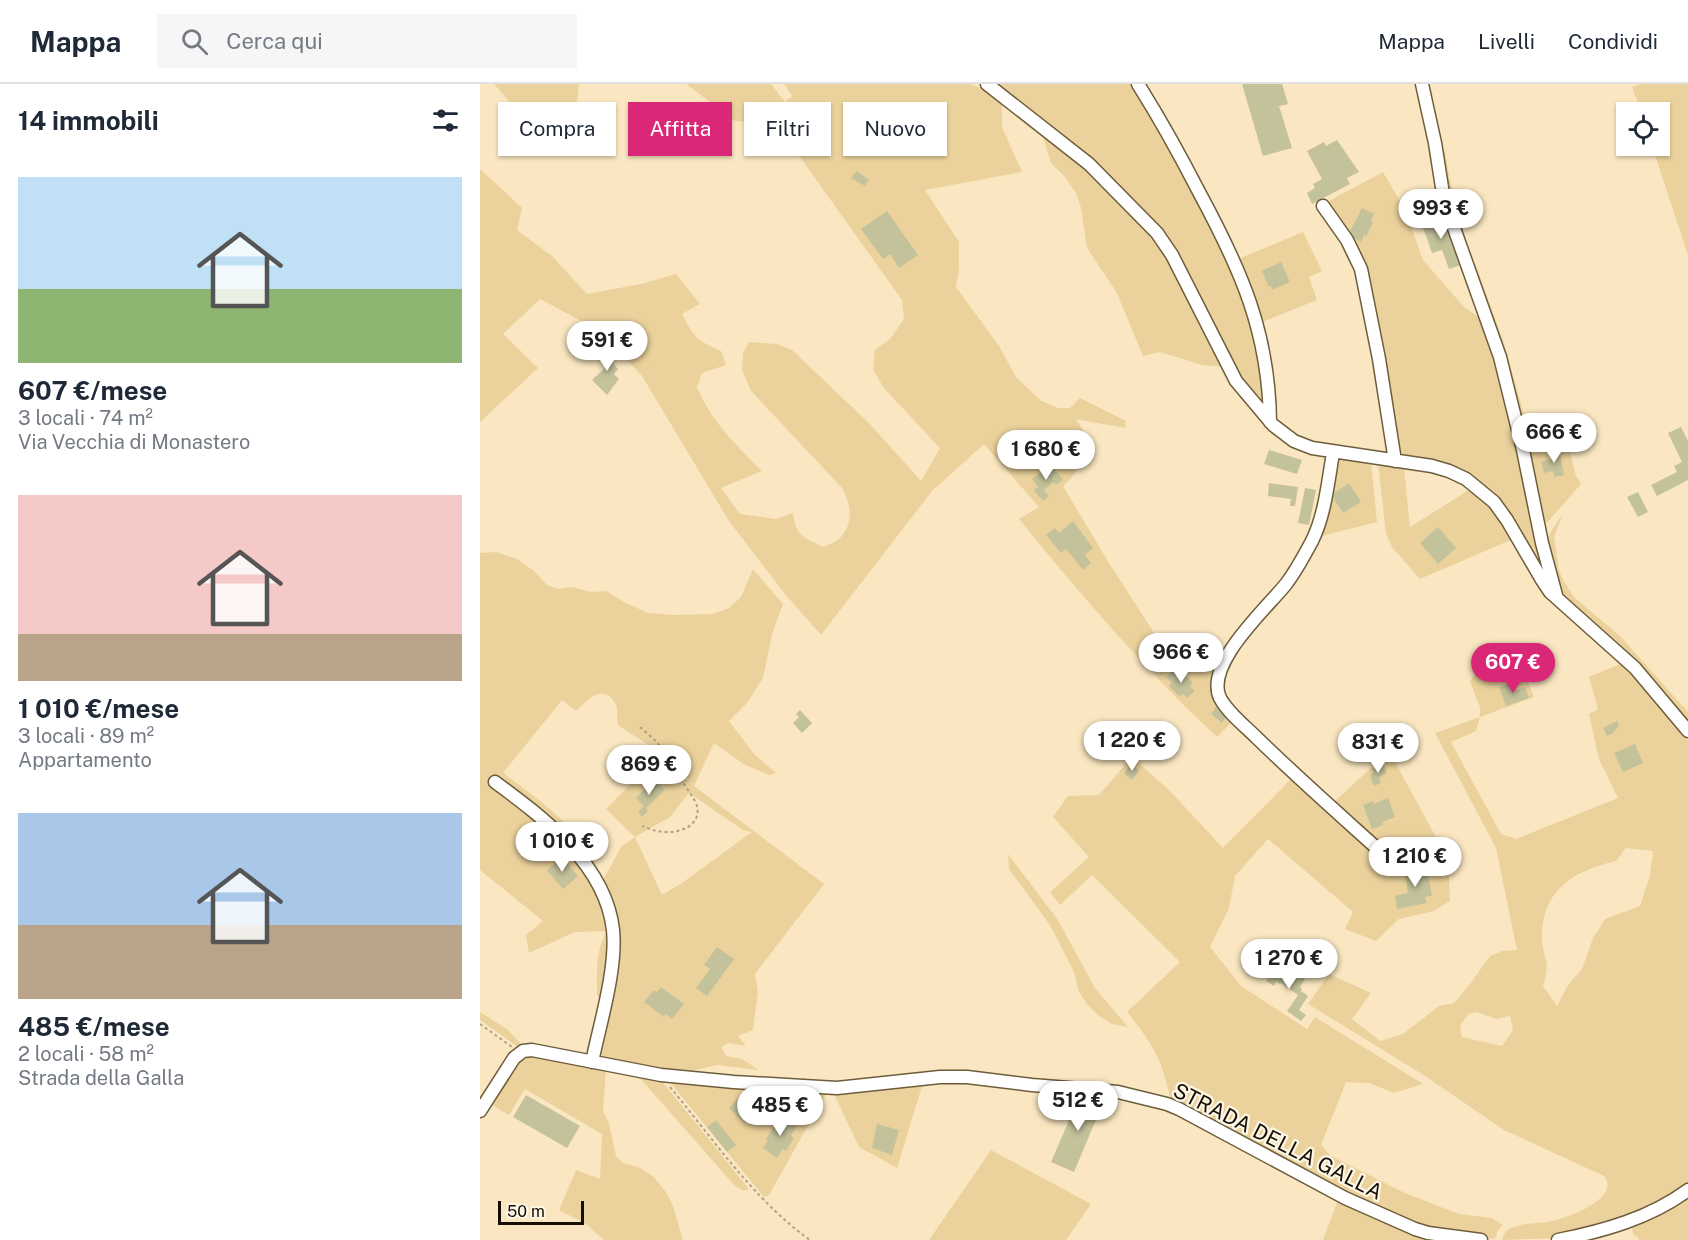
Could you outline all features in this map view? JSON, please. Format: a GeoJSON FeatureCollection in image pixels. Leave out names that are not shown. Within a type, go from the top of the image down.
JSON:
{"type":"FeatureCollection","features":[{"type":"Feature","properties":{"kind":"street"},"geometry":{"type":"LineString","coordinates":[[987,84],[1089,164],[1157,233],[1173,255],[1232,374],[1270,422],[1302,445],[1333,453],[1440,468],[1474,484],[1502,513],[1542,580],[1557,598],[1635,669],[1688,730]]}},
{"type":"Feature","properties":{"kind":"street"},"geometry":{"type":"LineString","coordinates":[[1138,84],[1172,141],[1242,278],[1256,317],[1266,360],[1270,422]]}},
{"type":"Feature","properties":{"kind":"street"},"geometry":{"type":"LineString","coordinates":[[1422,84],[1446,206],[1497,348],[1521,440],[1540,534],[1557,598]]}},
{"type":"Feature","properties":{"kind":"street"},"geometry":{"type":"LineString","coordinates":[[1323,206],[1347,240],[1361,269],[1379,359],[1395,461]]}},
{"type":"Feature","properties":{"kind":"street"},"geometry":{"type":"LineString","coordinates":[[1333,453],[1316,533],[1288,581],[1234,642],[1220,676],[1218,690],[1224,704],[1252,733],[1381,852]]}},
{"type":"Feature","properties":{"kind":"street"},"geometry":{"type":"LineString","coordinates":[[495,782],[542,819],[569,845],[596,882],[609,912],[613,932],[610,967],[592,1062]]}},
{"type":"Feature","properties":{"kind":"street","name":"STRADA DELLA GALLA"},"geometry":{"type":"LineString","coordinates":[[520,1053],[525,1050],[536,1050],[661,1076],[831,1088],[871,1086],[940,1077],[967,1077],[1032,1086],[1118,1092],[1179,1109],[1345,1198],[1414,1229],[1481,1240]]}},
{"type":"Feature","properties":{"kind":"street"},"geometry":{"type":"LineString","coordinates":[[480,1112],[520,1053]]}},
{"type":"Feature","properties":{"kind":"street"},"geometry":{"type":"LineString","coordinates":[[1558,1240],[1624,1223],[1664,1206],[1688,1190]]}},
{"type":"Feature","properties":{"kind":"path"},"geometry":{"type":"LineString","coordinates":[[640,727],[657,742],[695,801],[698,813],[696,820],[677,831],[657,831],[642,826]]}},
{"type":"Feature","properties":{"kind":"path"},"geometry":{"type":"LineString","coordinates":[[480,1024],[520,1053]]}},
{"type":"Feature","properties":{"kind":"path"},"geometry":{"type":"LineString","coordinates":[[661,1076],[754,1190],[785,1221],[810,1240]]}},
{"type":"Feature","properties":{"kind":"shaded area"},"geometry":{"type":"Polygon","coordinates":[[[494,84],[579,84],[577,102],[510,102],[494,84]]]}},
{"type":"Feature","properties":{"kind":"shaded area"},"geometry":{"type":"Polygon","coordinates":[[[686,84],[771,84],[785,102],[744,102],[744,122],[732,119],[732,102],[710,102],[686,84]]]}},
{"type":"Feature","properties":{"kind":"shaded area"},"geometry":{"type":"Polygon","coordinates":[[[784,84],[971,84],[986,90],[1002,103],[1002,127],[1022,172],[925,190],[959,242],[956,287],[999,346],[1016,377],[1040,400],[1058,408],[1070,408],[1080,398],[1126,421],[1125,428],[1076,419],[1083,430],[1061,446],[1068,455],[1074,451],[1078,466],[1063,486],[1169,656],[1181,663],[1193,666],[1220,665],[1215,676],[1233,721],[1217,737],[1190,712],[1114,631],[1019,519],[1039,507],[984,444],[932,491],[821,635],[785,594],[729,521],[642,376],[598,330],[540,299],[503,334],[538,368],[480,422],[480,169],[522,208],[517,230],[552,256],[587,294],[641,284],[676,274],[700,304],[682,314],[697,337],[721,351],[726,365],[702,373],[697,387],[717,422],[762,471],[721,488],[740,514],[776,519],[793,513],[796,527],[802,535],[823,547],[840,538],[847,527],[850,514],[842,488],[751,391],[742,370],[743,353],[749,342],[777,344],[792,350],[870,424],[921,481],[940,448],[883,387],[873,369],[875,350],[890,339],[904,319],[902,300],[799,156],[831,156],[831,102],[785,102],[792,96],[784,84]]]}},
{"type":"Feature","properties":{"kind":"shaded area"},"geometry":{"type":"Polygon","coordinates":[[[993,84],[1132,84],[1153,115],[1218,235],[1253,319],[1266,412],[1245,387],[1168,241],[993,84]]]}},
{"type":"Feature","properties":{"kind":"shaded area"},"geometry":{"type":"Polygon","coordinates":[[[1641,84],[1688,84],[1688,255],[1655,156],[1670,156],[1670,102],[1637,102],[1632,87],[1641,84]]]}},
{"type":"Feature","properties":{"kind":"shaded area"},"geometry":{"type":"Polygon","coordinates":[[[1041,131],[1094,175],[1161,245],[1224,367],[1202,365],[1160,352],[1143,356],[1117,293],[1087,248],[1081,208],[1076,193],[1051,163],[1041,131]]]}},
{"type":"Feature","properties":{"kind":"shaded area"},"geometry":{"type":"Polygon","coordinates":[[[1445,151],[1449,176],[1468,247],[1503,340],[1529,432],[1563,425],[1576,476],[1581,484],[1547,523],[1543,521],[1450,208],[1440,152],[1445,151]]]}},
{"type":"Feature","properties":{"kind":"shaded area"},"geometry":{"type":"Polygon","coordinates":[[[1383,172],[1406,212],[1423,260],[1464,307],[1483,320],[1516,436],[1548,580],[1496,498],[1399,455],[1365,269],[1325,203],[1383,172]]]}},
{"type":"Feature","properties":{"kind":"shaded area"},"geometry":{"type":"Polygon","coordinates":[[[1303,232],[1322,271],[1309,277],[1317,300],[1262,322],[1238,259],[1303,232]]]}},
{"type":"Feature","properties":{"kind":"shaded area"},"geometry":{"type":"Polygon","coordinates":[[[1336,458],[1371,462],[1377,522],[1318,537],[1336,458]]]}},
{"type":"Feature","properties":{"kind":"shaded area"},"geometry":{"type":"Polygon","coordinates":[[[1378,463],[1404,467],[1410,527],[1472,488],[1493,509],[1513,539],[1420,579],[1392,547],[1386,534],[1378,463]]]}},
{"type":"Feature","properties":{"kind":"shaded area"},"geometry":{"type":"Polygon","coordinates":[[[1563,513],[1554,537],[1559,570],[1563,580],[1574,597],[1621,637],[1688,712],[1688,722],[1630,656],[1572,606],[1561,593],[1548,546],[1550,533],[1563,513]]]}},
{"type":"Feature","properties":{"kind":"shaded area"},"geometry":{"type":"Polygon","coordinates":[[[496,552],[517,559],[534,571],[547,585],[558,589],[572,587],[591,592],[606,591],[648,613],[712,614],[729,608],[741,597],[753,569],[783,604],[772,634],[763,678],[747,703],[729,721],[755,755],[776,773],[769,775],[745,765],[714,743],[694,786],[824,884],[755,974],[758,993],[753,1030],[738,1036],[746,1046],[729,1043],[721,1047],[726,1056],[742,1059],[759,1070],[717,1065],[683,1073],[607,1059],[601,1055],[614,973],[602,882],[621,847],[635,837],[606,809],[645,770],[665,769],[683,752],[657,751],[618,725],[616,705],[610,697],[605,694],[596,695],[576,711],[562,700],[503,773],[544,804],[568,827],[589,853],[597,868],[596,872],[546,829],[585,875],[604,915],[607,930],[608,947],[601,999],[597,996],[598,962],[600,947],[607,931],[575,932],[529,953],[526,935],[543,921],[480,870],[480,553],[496,552]],[[689,793],[670,817],[635,837],[662,895],[752,832],[743,830],[689,793]]]}},
{"type":"Feature","properties":{"kind":"shaded area"},"geometry":{"type":"Polygon","coordinates":[[[1496,648],[1525,674],[1534,697],[1480,717],[1480,707],[1470,682],[1483,659],[1496,648]]]}},
{"type":"Feature","properties":{"kind":"shaded area"},"geometry":{"type":"Polygon","coordinates":[[[1623,663],[1688,741],[1688,1187],[1618,1223],[1556,1238],[1502,1240],[1506,1232],[1512,1228],[1556,1220],[1583,1210],[1601,1198],[1606,1191],[1607,1184],[1604,1176],[1504,1130],[1425,1076],[1308,1004],[1329,974],[1371,993],[1352,1019],[1380,1041],[1403,1034],[1439,1006],[1454,1003],[1490,956],[1502,951],[1517,950],[1496,848],[1435,733],[1480,717],[1476,731],[1451,742],[1501,834],[1516,839],[1618,798],[1599,759],[1589,714],[1598,709],[1589,677],[1623,663]],[[1626,848],[1616,861],[1588,870],[1564,884],[1548,906],[1542,936],[1547,964],[1543,986],[1557,1006],[1568,985],[1582,969],[1593,938],[1605,919],[1640,906],[1650,875],[1653,851],[1626,848]],[[1477,1012],[1468,1014],[1460,1026],[1462,1037],[1502,1046],[1513,1030],[1510,1016],[1496,1019],[1477,1012]]]}},
{"type":"Feature","properties":{"kind":"shaded area"},"geometry":{"type":"Polygon","coordinates":[[[1389,751],[1448,859],[1450,901],[1434,911],[1399,919],[1376,941],[1345,929],[1353,912],[1268,839],[1235,876],[1229,908],[1210,947],[1241,986],[1307,1029],[1315,1017],[1423,1084],[1394,1093],[1369,1083],[1346,1082],[1321,1145],[1331,1156],[1405,1193],[1459,1214],[1492,1218],[1503,1225],[1498,1230],[1495,1239],[1432,1230],[1348,1195],[1171,1102],[1156,1054],[1127,1012],[1180,962],[1092,875],[1060,905],[1050,892],[1089,857],[1053,817],[1068,796],[1099,795],[1132,757],[1169,790],[1223,848],[1292,778],[1383,859],[1388,853],[1333,803],[1389,751]]]}},
{"type":"Feature","properties":{"kind":"shaded area"},"geometry":{"type":"Polygon","coordinates":[[[1008,854],[1058,920],[1095,988],[1128,1027],[1112,1024],[1099,1016],[1087,1004],[1079,992],[1074,972],[1050,925],[1009,869],[1008,854]]]}},
{"type":"Feature","properties":{"kind":"shaded area"},"geometry":{"type":"Polygon","coordinates":[[[480,1012],[507,1029],[523,1046],[519,1048],[480,1020],[480,1012]]]}},
{"type":"Feature","properties":{"kind":"shaded area"},"geometry":{"type":"Polygon","coordinates":[[[531,1054],[606,1070],[603,1111],[609,1123],[616,1156],[623,1163],[640,1168],[654,1177],[666,1192],[673,1206],[683,1240],[604,1240],[586,1224],[559,1210],[576,1170],[600,1179],[602,1134],[525,1089],[509,1115],[490,1104],[518,1060],[531,1054]]]}},
{"type":"Feature","properties":{"kind":"shaded area"},"geometry":{"type":"Polygon","coordinates":[[[638,1076],[661,1080],[749,1189],[744,1191],[735,1186],[638,1076]]]}},
{"type":"Feature","properties":{"kind":"shaded area"},"geometry":{"type":"Polygon","coordinates":[[[669,1081],[827,1092],[769,1195],[764,1197],[669,1081]]]}},
{"type":"Feature","properties":{"kind":"shaded area"},"geometry":{"type":"Polygon","coordinates":[[[923,1083],[897,1168],[859,1147],[833,1092],[923,1083]]]}},
{"type":"Feature","properties":{"kind":"shaded area"},"geometry":{"type":"Polygon","coordinates":[[[991,1150],[1091,1204],[1066,1240],[929,1240],[991,1150]]]}},
{"type":"Feature","properties":{"kind":"shaded area"},"geometry":{"type":"Polygon","coordinates":[[[1688,1193],[1688,1240],[1640,1240],[1633,1234],[1631,1223],[1688,1193]]]}},
{"type":"Feature","properties":{"kind":"shaded area"},"geometry":{"type":"Polygon","coordinates":[[[1338,1200],[1451,1240],[1323,1240],[1338,1200]]]}},
{"type":"Feature","properties":{"kind":"building"},"geometry":{"type":"Polygon","coordinates":[[[1242,84],[1282,84],[1288,104],[1279,106],[1292,148],[1263,156],[1242,84]]]}},
{"type":"Feature","properties":{"kind":"building"},"geometry":{"type":"Polygon","coordinates":[[[1337,140],[1359,172],[1347,178],[1350,184],[1312,204],[1307,193],[1315,188],[1313,184],[1322,179],[1307,151],[1324,142],[1326,146],[1337,140]]]}},
{"type":"Feature","properties":{"kind":"building"},"geometry":{"type":"Polygon","coordinates":[[[857,171],[869,180],[865,186],[851,178],[857,171]]]}},
{"type":"Feature","properties":{"kind":"building"},"geometry":{"type":"Polygon","coordinates":[[[1362,208],[1374,214],[1371,221],[1373,222],[1361,242],[1348,235],[1362,208]]]}},
{"type":"Feature","properties":{"kind":"building"},"geometry":{"type":"Polygon","coordinates":[[[887,211],[918,255],[899,268],[890,254],[883,259],[861,229],[887,211]]]}},
{"type":"Feature","properties":{"kind":"building"},"geometry":{"type":"Polygon","coordinates":[[[1443,214],[1461,265],[1449,269],[1442,250],[1432,253],[1421,222],[1443,214]]]}},
{"type":"Feature","properties":{"kind":"building"},"geometry":{"type":"Polygon","coordinates":[[[1281,262],[1290,282],[1272,290],[1262,271],[1281,262]]]}},
{"type":"Feature","properties":{"kind":"building"},"geometry":{"type":"Polygon","coordinates":[[[606,347],[616,357],[612,362],[618,369],[614,374],[619,379],[607,395],[592,380],[607,366],[597,357],[606,347]]]}},
{"type":"Feature","properties":{"kind":"building"},"geometry":{"type":"Polygon","coordinates":[[[1681,427],[1688,441],[1688,480],[1657,496],[1651,485],[1677,472],[1674,466],[1682,462],[1668,433],[1681,427]]]}},
{"type":"Feature","properties":{"kind":"building"},"geometry":{"type":"Polygon","coordinates":[[[1269,450],[1302,460],[1297,474],[1264,464],[1269,450]]]}},
{"type":"Feature","properties":{"kind":"building"},"geometry":{"type":"Polygon","coordinates":[[[1559,450],[1564,475],[1554,477],[1553,471],[1544,473],[1541,462],[1551,459],[1549,453],[1559,450]]]}},
{"type":"Feature","properties":{"kind":"building"},"geometry":{"type":"Polygon","coordinates":[[[1051,465],[1063,480],[1056,485],[1053,482],[1044,490],[1049,496],[1043,501],[1034,490],[1038,487],[1032,479],[1051,465]]]}},
{"type":"Feature","properties":{"kind":"building"},"geometry":{"type":"Polygon","coordinates":[[[1269,483],[1298,487],[1295,506],[1290,506],[1291,499],[1268,496],[1269,483]]]}},
{"type":"Feature","properties":{"kind":"building"},"geometry":{"type":"Polygon","coordinates":[[[1349,483],[1361,502],[1343,513],[1331,495],[1349,483]]]}},
{"type":"Feature","properties":{"kind":"building"},"geometry":{"type":"Polygon","coordinates":[[[1305,488],[1316,490],[1309,525],[1298,523],[1305,488]]]}},
{"type":"Feature","properties":{"kind":"building"},"geometry":{"type":"Polygon","coordinates":[[[1638,492],[1648,512],[1638,517],[1627,497],[1638,492]]]}},
{"type":"Feature","properties":{"kind":"building"},"geometry":{"type":"Polygon","coordinates":[[[1073,521],[1093,548],[1085,555],[1091,563],[1083,570],[1066,549],[1061,553],[1046,535],[1055,528],[1059,533],[1073,521]]]}},
{"type":"Feature","properties":{"kind":"building"},"geometry":{"type":"Polygon","coordinates":[[[1438,527],[1456,548],[1438,564],[1420,543],[1438,527]]]}},
{"type":"Feature","properties":{"kind":"building"},"geometry":{"type":"Polygon","coordinates":[[[1174,670],[1180,676],[1183,673],[1193,683],[1190,686],[1195,691],[1187,698],[1183,694],[1179,696],[1169,686],[1172,683],[1166,677],[1174,670]]]}},
{"type":"Feature","properties":{"kind":"building"},"geometry":{"type":"Polygon","coordinates":[[[1511,683],[1514,691],[1525,687],[1529,698],[1506,706],[1499,687],[1511,683]]]}},
{"type":"Feature","properties":{"kind":"building"},"geometry":{"type":"Polygon","coordinates":[[[1216,707],[1227,716],[1222,723],[1211,714],[1216,707]]]}},
{"type":"Feature","properties":{"kind":"building"},"geometry":{"type":"Polygon","coordinates":[[[800,710],[812,723],[802,733],[793,723],[799,717],[796,714],[800,710]]]}},
{"type":"Feature","properties":{"kind":"building"},"geometry":{"type":"Polygon","coordinates":[[[1617,721],[1619,725],[1613,733],[1607,736],[1603,728],[1617,721]]]}},
{"type":"Feature","properties":{"kind":"building"},"geometry":{"type":"Polygon","coordinates":[[[1635,744],[1643,763],[1623,772],[1614,753],[1635,744]]]}},
{"type":"Feature","properties":{"kind":"building"},"geometry":{"type":"Polygon","coordinates":[[[1132,764],[1139,771],[1132,780],[1124,773],[1132,764]]]}},
{"type":"Feature","properties":{"kind":"building"},"geometry":{"type":"Polygon","coordinates":[[[1383,764],[1387,773],[1379,777],[1381,783],[1374,786],[1370,776],[1372,769],[1383,764]]]}},
{"type":"Feature","properties":{"kind":"building"},"geometry":{"type":"Polygon","coordinates":[[[654,779],[665,790],[646,808],[648,811],[642,817],[638,812],[644,806],[636,798],[654,779]]]}},
{"type":"Feature","properties":{"kind":"building"},"geometry":{"type":"Polygon","coordinates":[[[1388,798],[1395,817],[1372,829],[1363,805],[1373,801],[1374,804],[1388,798]]]}},
{"type":"Feature","properties":{"kind":"building"},"geometry":{"type":"Polygon","coordinates":[[[562,857],[578,876],[563,889],[547,870],[562,857]]]}},
{"type":"Feature","properties":{"kind":"building"},"geometry":{"type":"Polygon","coordinates":[[[1426,865],[1432,896],[1425,897],[1427,903],[1397,909],[1395,896],[1408,893],[1404,869],[1426,865]]]}},
{"type":"Feature","properties":{"kind":"building"},"geometry":{"type":"Polygon","coordinates":[[[717,947],[734,959],[707,996],[696,988],[710,969],[704,965],[717,947]]]}},
{"type":"Feature","properties":{"kind":"building"},"geometry":{"type":"Polygon","coordinates":[[[1251,951],[1261,961],[1255,967],[1245,957],[1251,951]]]}},
{"type":"Feature","properties":{"kind":"building"},"geometry":{"type":"Polygon","coordinates":[[[1269,964],[1294,982],[1299,975],[1305,979],[1300,987],[1301,991],[1308,996],[1299,1010],[1306,1015],[1301,1021],[1287,1011],[1298,995],[1281,983],[1276,982],[1274,986],[1266,981],[1270,975],[1264,971],[1269,964]]]}},
{"type":"Feature","properties":{"kind":"building"},"geometry":{"type":"Polygon","coordinates":[[[661,987],[684,1004],[672,1019],[666,1014],[664,1017],[644,1002],[654,990],[657,992],[661,987]]]}},
{"type":"Feature","properties":{"kind":"building"},"geometry":{"type":"Polygon","coordinates":[[[746,1090],[762,1106],[745,1123],[729,1108],[746,1090]]]}},
{"type":"Feature","properties":{"kind":"building"},"geometry":{"type":"Polygon","coordinates":[[[1047,1091],[1075,1095],[1071,1104],[1047,1101],[1047,1091]]]}},
{"type":"Feature","properties":{"kind":"building"},"geometry":{"type":"Polygon","coordinates":[[[526,1095],[580,1126],[567,1148],[513,1117],[526,1095]]]}},
{"type":"Feature","properties":{"kind":"building"},"geometry":{"type":"Polygon","coordinates":[[[1080,1095],[1105,1098],[1074,1172],[1051,1162],[1080,1095]]]}},
{"type":"Feature","properties":{"kind":"building"},"geometry":{"type":"Polygon","coordinates":[[[780,1116],[797,1126],[791,1136],[794,1138],[786,1151],[783,1149],[777,1158],[763,1148],[780,1116]]]}},
{"type":"Feature","properties":{"kind":"building"},"geometry":{"type":"Polygon","coordinates":[[[716,1120],[736,1145],[727,1152],[707,1127],[716,1120]]]}},
{"type":"Feature","properties":{"kind":"building"},"geometry":{"type":"Polygon","coordinates":[[[877,1124],[899,1130],[892,1155],[872,1148],[877,1124]]]}}]}
